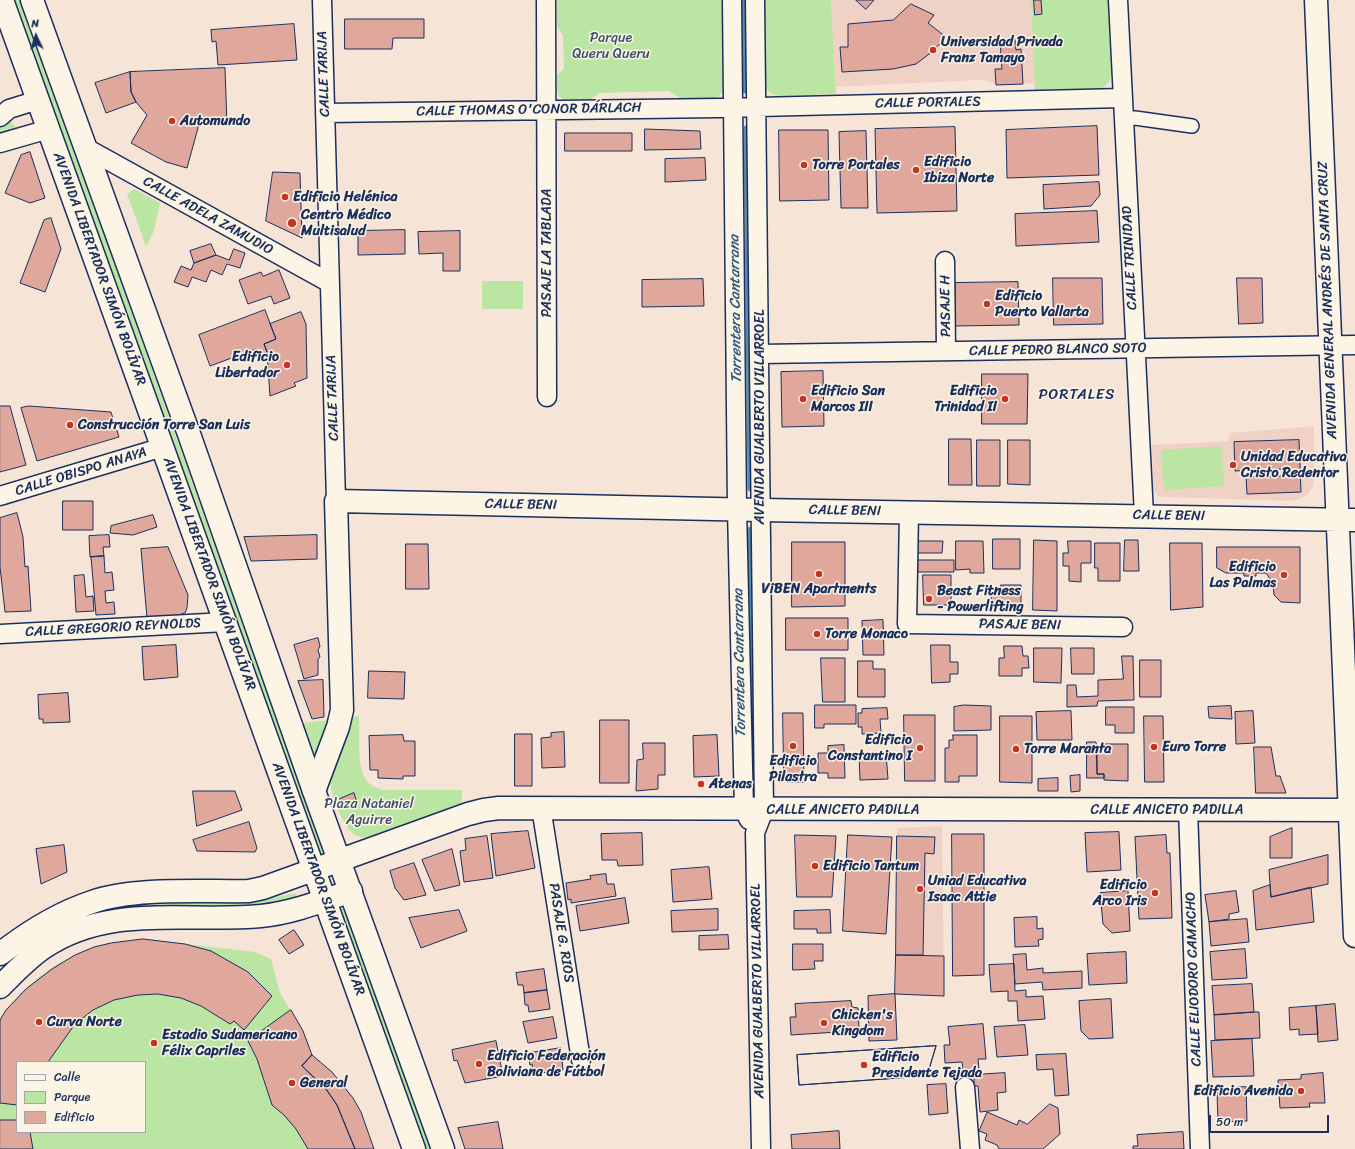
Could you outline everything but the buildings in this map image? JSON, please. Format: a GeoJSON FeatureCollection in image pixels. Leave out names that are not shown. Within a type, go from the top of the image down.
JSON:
{"type":"FeatureCollection","features":[{"type":"Feature","properties":{"kind":"main road","name":"AVENIDA LIBERTADOR SIMÓN BOLÍVAR"},"geometry":{"type":"LineString","coordinates":[[2,0],[414,1149]]}},
{"type":"Feature","properties":{"kind":"main road","name":"AVENIDA LIBERTADOR SIMÓN BOLÍVAR"},"geometry":{"type":"LineString","coordinates":[[32,0],[189,434],[314,792],[443,1149]]}},
{"type":"Feature","properties":{"kind":"main road","name":"AVENIDA GENERAL ANDRÉS DE SANTA CRUZ"},"geometry":{"type":"LineString","coordinates":[[1316,0],[1329,346],[1347,519],[1355,936]]}},
{"type":"Feature","properties":{"kind":"main road","name":"CALLE BENI"},"geometry":{"type":"LineString","coordinates":[[336,501],[737,510],[1347,519]]}},
{"type":"Feature","properties":{"kind":"main road","name":"CALLE TARIJA"},"geometry":{"type":"LineString","coordinates":[[314,792],[338,727],[342,710],[336,501]]}},
{"type":"Feature","properties":{"kind":"main road","name":"CALLE ANICETO PADILLA"},"geometry":{"type":"LineString","coordinates":[[0,954],[24,936],[57,916],[93,902],[119,896],[146,893],[249,890],[262,888],[340,862],[484,810],[541,807],[754,810],[1352,810]]}},
{"type":"Feature","properties":{"kind":"main road"},"geometry":{"type":"LineString","coordinates":[[0,987],[22,965],[43,948],[69,934],[94,924],[136,917],[262,916],[296,909],[351,891]]}},
{"type":"Feature","properties":{"kind":"street","name":"CALLE TARIJA"},"geometry":{"type":"LineString","coordinates":[[322,0],[336,501]]}},
{"type":"Feature","properties":{"kind":"street","name":"PASAJE LA TABLADA"},"geometry":{"type":"LineString","coordinates":[[546,0],[547,397]]}},
{"type":"Feature","properties":{"kind":"street","name":"AVENIDA GUALBERTO VILLARROEL"},"geometry":{"type":"LineString","coordinates":[[732,0],[737,510],[755,833],[761,1149]]}},
{"type":"Feature","properties":{"kind":"street","name":"AVENIDA GUALBERTO VILLARROEL"},"geometry":{"type":"LineString","coordinates":[[754,810],[761,510],[755,0]]}},
{"type":"Feature","properties":{"kind":"street","name":"CALLE TRINIDAD"},"geometry":{"type":"LineString","coordinates":[[1118,0],[1144,515]]}},
{"type":"Feature","properties":{"kind":"street","name":"CALLE PORTALES"},"geometry":{"type":"LineString","coordinates":[[734,108],[1122,98]]}},
{"type":"Feature","properties":{"kind":"street"},"geometry":{"type":"LineString","coordinates":[[3,110],[38,100]]}},
{"type":"Feature","properties":{"kind":"street","name":"CALLE THOMAS O'CONOR DÁRLACH"},"geometry":{"type":"LineString","coordinates":[[325,113],[734,108]]}},
{"type":"Feature","properties":{"kind":"street"},"geometry":{"type":"LineString","coordinates":[[1124,118],[1135,118],[1192,126]]}},
{"type":"Feature","properties":{"kind":"street"},"geometry":{"type":"LineString","coordinates":[[0,143],[49,129]]}},
{"type":"Feature","properties":{"kind":"street","name":"CALLE ADELA ZAMUDIO"},"geometry":{"type":"LineString","coordinates":[[86,148],[330,284]]}},
{"type":"Feature","properties":{"kind":"street","name":"PASAJE H"},"geometry":{"type":"LineString","coordinates":[[945,262],[946,351]]}},
{"type":"Feature","properties":{"kind":"street","name":"CALLE PEDRO BLANCO SOTO"},"geometry":{"type":"LineString","coordinates":[[760,354],[1355,345]]}},
{"type":"Feature","properties":{"kind":"street","name":"CALLE OBISPO ANAYA"},"geometry":{"type":"LineString","coordinates":[[0,496],[163,447]]}},
{"type":"Feature","properties":{"kind":"street","name":"PASAJE BENI"},"geometry":{"type":"LineString","coordinates":[[909,512],[907,624],[1123,627]]}},
{"type":"Feature","properties":{"kind":"street","name":"CALLE GREGORIO REYNOLDS"},"geometry":{"type":"LineString","coordinates":[[0,634],[226,622]]}},
{"type":"Feature","properties":{"kind":"street","name":"PASAJE G. RIOS"},"geometry":{"type":"LineString","coordinates":[[541,807],[581,1060]]}},
{"type":"Feature","properties":{"kind":"street","name":"CALLE ELIODORO CAMACHO"},"geometry":{"type":"LineString","coordinates":[[1188,809],[1200,1149]]}},
{"type":"Feature","properties":{"kind":"street"},"geometry":{"type":"LineString","coordinates":[[965,1087],[970,1149]]}},
{"type":"Feature","properties":{"kind":"shaded area","name":"Universidad Privada Franz Tamayo"},"geometry":{"type":"Polygon","coordinates":[[[831,0],[1031,0],[1035,83],[996,85],[989,81],[978,80],[836,87],[831,0]]]}},
{"type":"Feature","properties":{"kind":"shaded area","name":"Unidad Educativa Cristo Redentor"},"geometry":{"type":"Polygon","coordinates":[[[1314,426],[1314,485],[1309,493],[1302,498],[1292,501],[1163,497],[1158,496],[1153,490],[1152,445],[1229,441],[1229,433],[1314,426]]]}},
{"type":"Feature","properties":{"kind":"shaded area","name":"Uniad Educativa Isaac Attie"},"geometry":{"type":"Polygon","coordinates":[[[942,826],[944,996],[895,994],[897,828],[942,826]]]}},
{"type":"Feature","properties":{"kind":"green space"},"geometry":{"type":"Polygon","coordinates":[[[14,0],[21,0],[324,852],[319,854],[280,747],[14,0]]]}},
{"type":"Feature","properties":{"kind":"green space","name":"Parque Queru Queru"},"geometry":{"type":"Polygon","coordinates":[[[557,0],[724,0],[725,89],[718,97],[712,99],[683,100],[669,91],[600,93],[588,101],[564,100],[559,96],[557,91],[557,75],[564,69],[563,36],[557,26],[557,0]]]}},
{"type":"Feature","properties":{"kind":"green space"},"geometry":{"type":"Polygon","coordinates":[[[763,0],[831,0],[836,94],[780,96],[772,94],[767,90],[764,85],[763,0]]]}},
{"type":"Feature","properties":{"kind":"green space"},"geometry":{"type":"Polygon","coordinates":[[[1031,0],[1110,0],[1113,69],[1111,79],[1105,86],[1100,90],[1035,92],[1031,0]]]}},
{"type":"Feature","properties":{"kind":"green space"},"geometry":{"type":"Polygon","coordinates":[[[7,119],[16,127],[0,131],[0,125],[7,119]]]}},
{"type":"Feature","properties":{"kind":"green space"},"geometry":{"type":"Polygon","coordinates":[[[134,189],[160,203],[154,231],[146,246],[127,194],[134,189]]]}},
{"type":"Feature","properties":{"kind":"green space"},"geometry":{"type":"Polygon","coordinates":[[[482,281],[523,281],[523,309],[482,309],[482,281]]]}},
{"type":"Feature","properties":{"kind":"green space"},"geometry":{"type":"Polygon","coordinates":[[[1222,446],[1224,486],[1164,490],[1161,450],[1222,446]]]}},
{"type":"Feature","properties":{"kind":"green space","name":"Plaza Nataniel Aguirre"},"geometry":{"type":"Polygon","coordinates":[[[359,716],[359,750],[361,768],[369,783],[374,787],[383,790],[462,790],[462,806],[373,838],[364,838],[355,835],[345,824],[337,808],[332,790],[331,776],[334,761],[350,717],[359,716]]]}},
{"type":"Feature","properties":{"kind":"green space"},"geometry":{"type":"Polygon","coordinates":[[[330,720],[318,753],[313,756],[302,723],[330,720]]]}},
{"type":"Feature","properties":{"kind":"green space"},"geometry":{"type":"Polygon","coordinates":[[[295,893],[297,898],[254,904],[136,908],[108,911],[85,918],[0,973],[0,969],[39,939],[84,916],[106,909],[136,905],[253,902],[295,893]]]}},
{"type":"Feature","properties":{"kind":"green space"},"geometry":{"type":"Polygon","coordinates":[[[345,903],[432,1149],[426,1149],[339,905],[345,903]]]}},
{"type":"Feature","properties":{"kind":"green space","name":"Estadio Sudamericano Félix Capriles"},"geometry":{"type":"Polygon","coordinates":[[[143,939],[255,952],[271,959],[280,993],[303,1031],[312,1055],[332,1072],[353,1098],[361,1112],[374,1149],[0,1149],[0,1020],[18,996],[54,967],[80,952],[100,945],[143,939]]]}},
{"type":"Feature","properties":{"kind":"waterway","name":"Torrentera Cantarrana"},"geometry":{"type":"LineString","coordinates":[[744,0],[745,91]]}},
{"type":"Feature","properties":{"kind":"waterway","name":"Torrentera Cantarrana"},"geometry":{"type":"LineString","coordinates":[[746,128],[750,489]]}},
{"type":"Feature","properties":{"kind":"waterway","name":"Torrentera Cantarrana"},"geometry":{"type":"LineString","coordinates":[[750,529],[753,797]]}},
{"type":"Feature","properties":{"kind":"place","name":"Universidad Privada Franz Tamayo"},"geometry":{"type":"Point","coordinates":[933,50]}},
{"type":"Feature","properties":{"kind":"place","name":"Automundo"},"geometry":{"type":"Point","coordinates":[172,121]}},
{"type":"Feature","properties":{"kind":"place","name":"Torre Portales"},"geometry":{"type":"Point","coordinates":[804,165]}},
{"type":"Feature","properties":{"kind":"place","name":"Edificio Ibiza Norte"},"geometry":{"type":"Point","coordinates":[916,170]}},
{"type":"Feature","properties":{"kind":"place","name":"Edificio Helénica"},"geometry":{"type":"Point","coordinates":[285,197]}},
{"type":"Feature","properties":{"kind":"place","name":"Centro Médico Multisalud"},"geometry":{"type":"Point","coordinates":[292,223]}},
{"type":"Feature","properties":{"kind":"place","name":"Edificio Puerto Vallarta"},"geometry":{"type":"Point","coordinates":[987,304]}},
{"type":"Feature","properties":{"kind":"place","name":"Edificio Libertador"},"geometry":{"type":"Point","coordinates":[287,365]}},
{"type":"Feature","properties":{"kind":"place","name":"Edificio San Marcos III"},"geometry":{"type":"Point","coordinates":[803,399]}},
{"type":"Feature","properties":{"kind":"place","name":"Edificio Trinidad II"},"geometry":{"type":"Point","coordinates":[1005,399]}},
{"type":"Feature","properties":{"kind":"place","name":"Construcción Torre San Luis"},"geometry":{"type":"Point","coordinates":[70,425]}},
{"type":"Feature","properties":{"kind":"place","name":"Unidad Educativa Cristo Redentor"},"geometry":{"type":"Point","coordinates":[1233,465]}},
{"type":"Feature","properties":{"kind":"place","name":"ViBEN Apartments"},"geometry":{"type":"Point","coordinates":[819,574]}},
{"type":"Feature","properties":{"kind":"place","name":"Edificio Las Palmas"},"geometry":{"type":"Point","coordinates":[1284,575]}},
{"type":"Feature","properties":{"kind":"place","name":"Beast Fitness - Powerlifting"},"geometry":{"type":"Point","coordinates":[929,599]}},
{"type":"Feature","properties":{"kind":"place","name":"Torre Monaco"},"geometry":{"type":"Point","coordinates":[817,634]}},
{"type":"Feature","properties":{"kind":"place","name":"Edificio Pilastra"},"geometry":{"type":"Point","coordinates":[793,746]}},
{"type":"Feature","properties":{"kind":"place","name":"Euro Torre"},"geometry":{"type":"Point","coordinates":[1154,747]}},
{"type":"Feature","properties":{"kind":"place","name":"Edificio Constantino I"},"geometry":{"type":"Point","coordinates":[920,748]}},
{"type":"Feature","properties":{"kind":"place","name":"Torre Maranta"},"geometry":{"type":"Point","coordinates":[1016,749]}},
{"type":"Feature","properties":{"kind":"place","name":"Atenas"},"geometry":{"type":"Point","coordinates":[701,784]}},
{"type":"Feature","properties":{"kind":"place","name":"Edificio Tantum"},"geometry":{"type":"Point","coordinates":[815,866]}},
{"type":"Feature","properties":{"kind":"place","name":"Uniad Educativa Isaac Attie"},"geometry":{"type":"Point","coordinates":[920,889]}},
{"type":"Feature","properties":{"kind":"place","name":"Edificio Arco Iris"},"geometry":{"type":"Point","coordinates":[1155,893]}},
{"type":"Feature","properties":{"kind":"place","name":"Curva Norte"},"geometry":{"type":"Point","coordinates":[39,1022]}},
{"type":"Feature","properties":{"kind":"place","name":"Chicken's Kingdom"},"geometry":{"type":"Point","coordinates":[824,1023]}},
{"type":"Feature","properties":{"kind":"place","name":"Estadio Sudamericano Félix Capriles"},"geometry":{"type":"Point","coordinates":[154,1043]}},
{"type":"Feature","properties":{"kind":"place","name":"Edificio Federación Boliviana de Fútbol"},"geometry":{"type":"Point","coordinates":[479,1064]}},
{"type":"Feature","properties":{"kind":"place","name":"Edificio Presidente Tejada"},"geometry":{"type":"Point","coordinates":[864,1065]}},
{"type":"Feature","properties":{"kind":"place","name":"General"},"geometry":{"type":"Point","coordinates":[292,1083]}},
{"type":"Feature","properties":{"kind":"place","name":"Edificio Avenida"},"geometry":{"type":"Point","coordinates":[1301,1091]}},
{"type":"Feature","properties":{"kind":"district","name":"PORTALES"},"geometry":{"type":"Point","coordinates":[1077,395]}}]}
